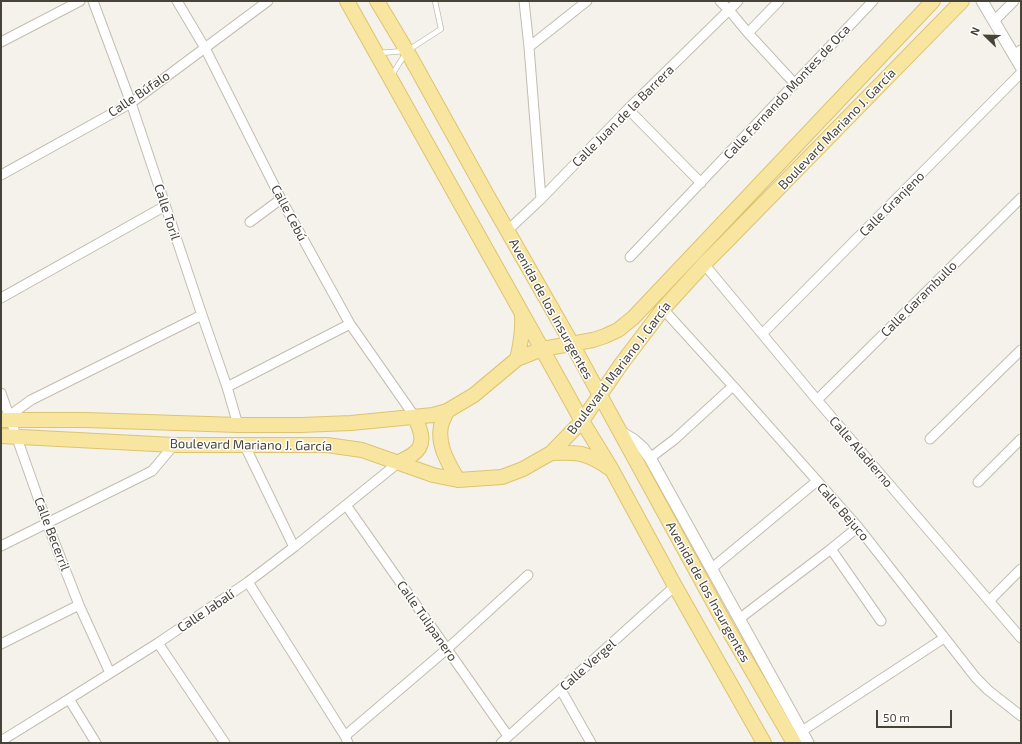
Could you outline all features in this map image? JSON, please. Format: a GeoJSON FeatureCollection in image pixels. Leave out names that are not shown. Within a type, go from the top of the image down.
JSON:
{"type":"FeatureCollection","features":[{"type":"Feature","properties":{"kind":"main road","name":"Avenida de los Insurgentes"},"geometry":{"type":"LineString","coordinates":[[347,1],[582,420],[612,470],[675,586],[764,743]]}},
{"type":"Feature","properties":{"kind":"main road","name":"Avenida de los Insurgentes"},"geometry":{"type":"LineString","coordinates":[[377,1],[407,51],[572,344],[729,632],[794,743]]}},
{"type":"Feature","properties":{"kind":"main road","name":"Boulevard Mariano J. García"},"geometry":{"type":"LineString","coordinates":[[7,419],[238,425],[301,425],[415,418],[447,411],[474,395],[517,359],[542,348],[593,340],[605,336],[618,330],[633,318],[933,1]]}},
{"type":"Feature","properties":{"kind":"main road","name":"Boulevard Mariano J. García"},"geometry":{"type":"LineString","coordinates":[[1,436],[174,445],[327,444],[362,450],[433,475],[458,480],[502,477],[523,469],[551,453],[582,420],[663,308],[704,264],[962,1]]}},
{"type":"Feature","properties":{"kind":"main road"},"geometry":{"type":"LineString","coordinates":[[716,230],[727,242]]}},
{"type":"Feature","properties":{"kind":"main road"},"geometry":{"type":"LineString","coordinates":[[517,359],[523,330],[522,312]]}},
{"type":"Feature","properties":{"kind":"main road"},"geometry":{"type":"LineString","coordinates":[[447,411],[441,426],[441,440],[443,451],[458,480]]}},
{"type":"Feature","properties":{"kind":"main road"},"geometry":{"type":"LineString","coordinates":[[398,463],[413,455],[420,447],[422,439],[421,430],[415,418]]}},
{"type":"Feature","properties":{"kind":"main road"},"geometry":{"type":"LineString","coordinates":[[551,453],[582,453],[596,459],[612,470]]}},
{"type":"Feature","properties":{"kind":"street"},"geometry":{"type":"LineString","coordinates":[[1,42],[80,1]]}},
{"type":"Feature","properties":{"kind":"street","name":"Calle Toril"},"geometry":{"type":"LineString","coordinates":[[93,1],[131,103],[227,387],[238,425]]}},
{"type":"Feature","properties":{"kind":"street","name":"Calle Cebú"},"geometry":{"type":"LineString","coordinates":[[177,1],[205,48],[281,199],[350,324],[415,418]]}},
{"type":"Feature","properties":{"kind":"street","name":"Calle Búfalo"},"geometry":{"type":"LineString","coordinates":[[1,175],[131,103],[268,1]]}},
{"type":"Feature","properties":{"kind":"street"},"geometry":{"type":"LineString","coordinates":[[524,1],[530,47],[541,199]]}},
{"type":"Feature","properties":{"kind":"street"},"geometry":{"type":"LineString","coordinates":[[530,47],[587,1]]}},
{"type":"Feature","properties":{"kind":"street"},"geometry":{"type":"LineString","coordinates":[[720,1],[795,84]]}},
{"type":"Feature","properties":{"kind":"street","name":"Calle Juan de la Barrera"},"geometry":{"type":"LineString","coordinates":[[508,232],[628,109],[738,1]]}},
{"type":"Feature","properties":{"kind":"street"},"geometry":{"type":"LineString","coordinates":[[748,33],[779,1]]}},
{"type":"Feature","properties":{"kind":"street","name":"Calle Fernando Montes de Oca"},"geometry":{"type":"LineString","coordinates":[[630,258],[873,1]]}},
{"type":"Feature","properties":{"kind":"street"},"geometry":{"type":"LineString","coordinates":[[982,1],[994,21],[1017,53],[1021,67]]}},
{"type":"Feature","properties":{"kind":"street"},"geometry":{"type":"LineString","coordinates":[[994,21],[1014,1]]}},
{"type":"Feature","properties":{"kind":"street","name":"Calle Granjeno"},"geometry":{"type":"LineString","coordinates":[[762,334],[1021,73]]}},
{"type":"Feature","properties":{"kind":"street"},"geometry":{"type":"LineString","coordinates":[[628,109],[701,183]]}},
{"type":"Feature","properties":{"kind":"street","name":"Calle Garambullo"},"geometry":{"type":"LineString","coordinates":[[817,400],[1021,198]]}},
{"type":"Feature","properties":{"kind":"street"},"geometry":{"type":"LineString","coordinates":[[250,222],[281,199]]}},
{"type":"Feature","properties":{"kind":"street"},"geometry":{"type":"LineString","coordinates":[[1,298],[165,206]]}},
{"type":"Feature","properties":{"kind":"street","name":"Calle Aladierno"},"geometry":{"type":"LineString","coordinates":[[704,264],[817,400],[1021,638]]}},
{"type":"Feature","properties":{"kind":"street","name":"Calle Bejuco"},"geometry":{"type":"LineString","coordinates":[[663,308],[858,527],[976,678],[988,690],[1021,716]]}},
{"type":"Feature","properties":{"kind":"street"},"geometry":{"type":"LineString","coordinates":[[7,419],[32,400],[202,315]]}},
{"type":"Feature","properties":{"kind":"street"},"geometry":{"type":"LineString","coordinates":[[227,387],[350,324]]}},
{"type":"Feature","properties":{"kind":"street"},"geometry":{"type":"LineString","coordinates":[[930,439],[1021,350]]}},
{"type":"Feature","properties":{"kind":"street"},"geometry":{"type":"LineString","coordinates":[[650,458],[675,438],[733,386]]}},
{"type":"Feature","properties":{"kind":"street","name":"Calle Becerril"},"geometry":{"type":"LineString","coordinates":[[1,393],[7,419],[16,437],[79,605],[110,672]]}},
{"type":"Feature","properties":{"kind":"street"},"geometry":{"type":"LineString","coordinates":[[619,432],[634,440],[643,448],[650,458],[808,743]]}},
{"type":"Feature","properties":{"kind":"street"},"geometry":{"type":"LineString","coordinates":[[978,482],[1021,439]]}},
{"type":"Feature","properties":{"kind":"street"},"geometry":{"type":"LineString","coordinates":[[244,444],[294,547]]}},
{"type":"Feature","properties":{"kind":"street"},"geometry":{"type":"LineString","coordinates":[[1,546],[152,471],[174,445]]}},
{"type":"Feature","properties":{"kind":"street","name":"Calle Jabalí"},"geometry":{"type":"LineString","coordinates":[[1,741],[69,700],[110,672],[158,643],[248,582],[398,463]]}},
{"type":"Feature","properties":{"kind":"street"},"geometry":{"type":"LineString","coordinates":[[712,569],[817,481]]}},
{"type":"Feature","properties":{"kind":"street","name":"Calle Tulipanero"},"geometry":{"type":"LineString","coordinates":[[346,505],[508,736]]}},
{"type":"Feature","properties":{"kind":"street"},"geometry":{"type":"LineString","coordinates":[[739,619],[858,527]]}},
{"type":"Feature","properties":{"kind":"street"},"geometry":{"type":"LineString","coordinates":[[831,549],[881,621]]}},
{"type":"Feature","properties":{"kind":"street"},"geometry":{"type":"LineString","coordinates":[[989,601],[1021,569]]}},
{"type":"Feature","properties":{"kind":"street"},"geometry":{"type":"LineString","coordinates":[[248,582],[347,739],[528,575]]}},
{"type":"Feature","properties":{"kind":"street","name":"Calle Vergel"},"geometry":{"type":"LineString","coordinates":[[501,743],[675,586]]}},
{"type":"Feature","properties":{"kind":"street"},"geometry":{"type":"LineString","coordinates":[[1,644],[79,605]]}},
{"type":"Feature","properties":{"kind":"street"},"geometry":{"type":"LineString","coordinates":[[802,731],[944,638]]}},
{"type":"Feature","properties":{"kind":"street"},"geometry":{"type":"LineString","coordinates":[[158,643],[225,743]]}},
{"type":"Feature","properties":{"kind":"street"},"geometry":{"type":"LineString","coordinates":[[561,690],[591,743]]}},
{"type":"Feature","properties":{"kind":"street"},"geometry":{"type":"LineString","coordinates":[[69,700],[96,743]]}},
{"type":"Feature","properties":{"kind":"lane"},"geometry":{"type":"LineString","coordinates":[[390,78],[407,51],[441,29],[435,1]]}},
{"type":"Feature","properties":{"kind":"lane"},"geometry":{"type":"LineString","coordinates":[[376,54],[407,51]]}}]}
